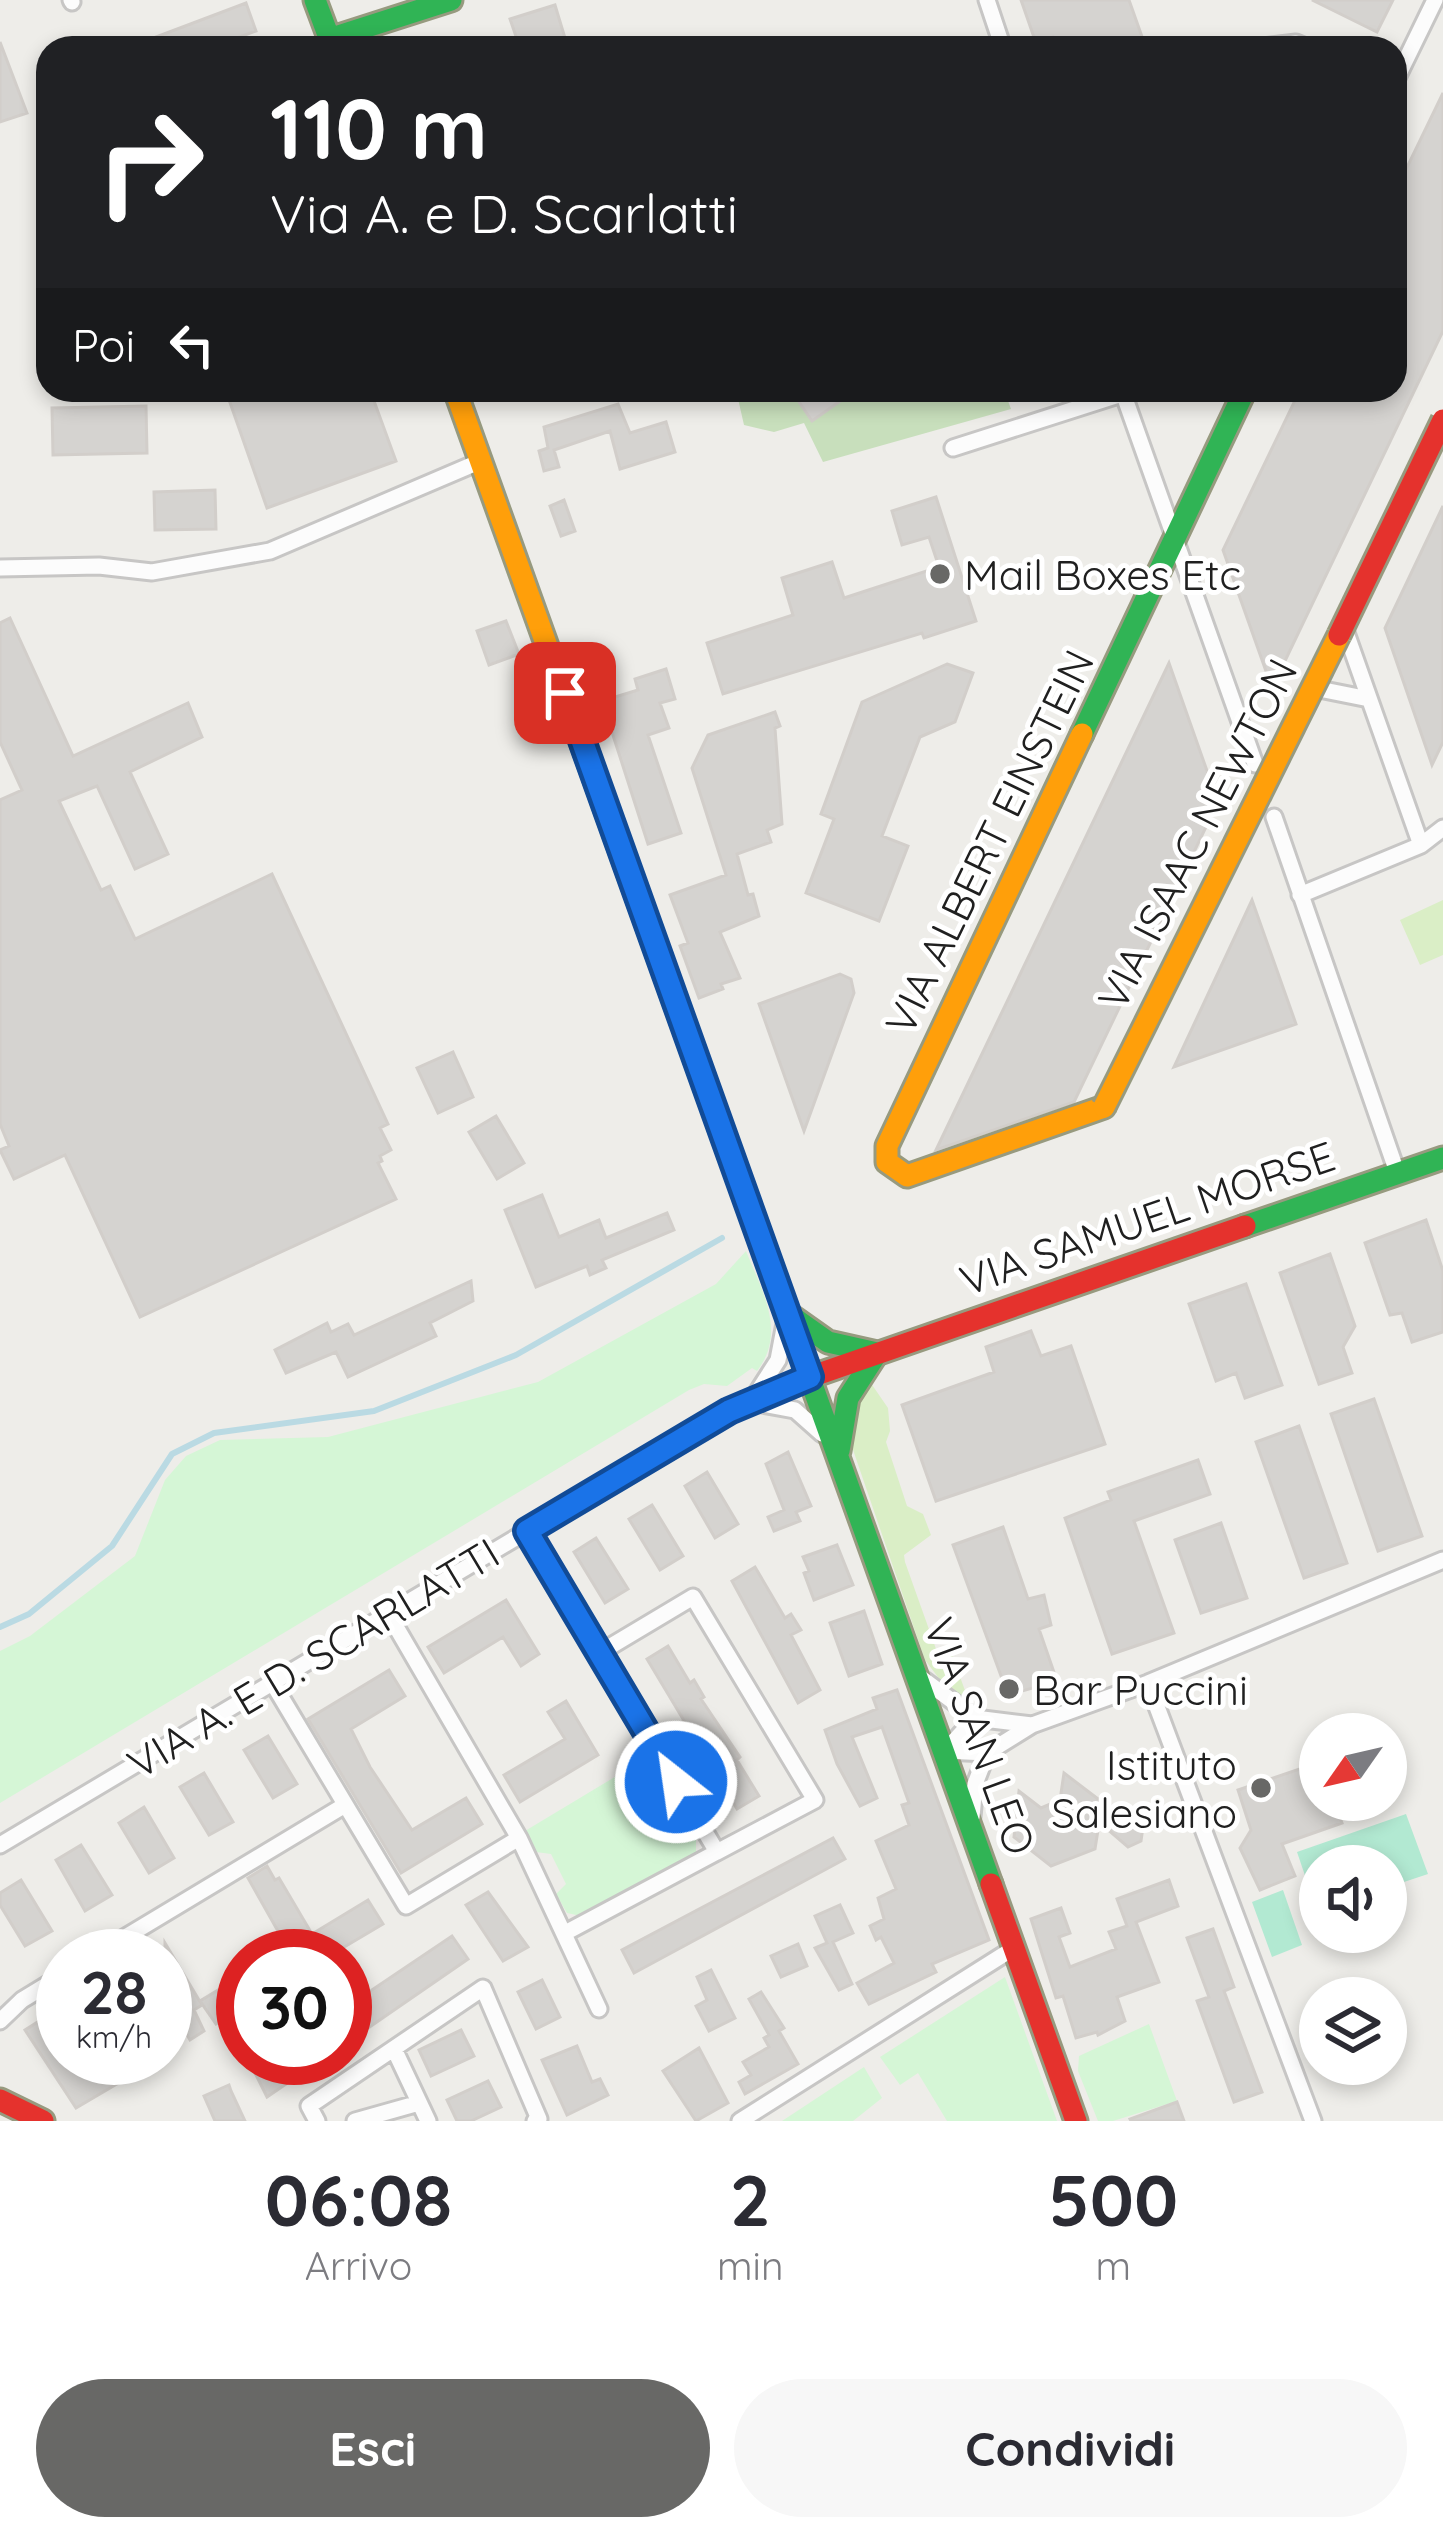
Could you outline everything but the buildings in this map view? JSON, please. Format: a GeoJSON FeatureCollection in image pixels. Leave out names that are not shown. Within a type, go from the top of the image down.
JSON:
{"type":"FeatureCollection","features":[{"type":"Feature","properties":{"kind":"street"},"geometry":{"type":"LineString","coordinates":[[315,0],[328,36]]}},
{"type":"Feature","properties":{"kind":"street"},"geometry":{"type":"LineString","coordinates":[[353,36],[451,0]]}},
{"type":"Feature","properties":{"kind":"street"},"geometry":{"type":"LineString","coordinates":[[987,0],[1000,36]]}},
{"type":"Feature","properties":{"kind":"street"},"geometry":{"type":"LineString","coordinates":[[1407,57],[1435,0]]}},
{"type":"Feature","properties":{"kind":"street","name":"VIA SAN LEO"},"geometry":{"type":"LineString","coordinates":[[459,402],[1076,2121]]}},
{"type":"Feature","properties":{"kind":"street"},"geometry":{"type":"LineString","coordinates":[[952,448],[1092,402]]}},
{"type":"Feature","properties":{"kind":"street"},"geometry":{"type":"LineString","coordinates":[[1130,402],[1255,764]]}},
{"type":"Feature","properties":{"kind":"street","name":"VIA ALBERT EINSTEIN"},"geometry":{"type":"LineString","coordinates":[[922,1172],[899,1173],[887,1162],[887,1146],[1240,402]]}},
{"type":"Feature","properties":{"kind":"street","name":"VIA ISAAC NEWTON"},"geometry":{"type":"LineString","coordinates":[[922,1172],[1104,1107],[1443,420]]}},
{"type":"Feature","properties":{"kind":"street"},"geometry":{"type":"LineString","coordinates":[[0,568],[100,566],[152,572],[271,550],[481,461]]}},
{"type":"Feature","properties":{"kind":"street"},"geometry":{"type":"LineString","coordinates":[[1344,627],[1420,845]]}},
{"type":"Feature","properties":{"kind":"street"},"geometry":{"type":"LineString","coordinates":[[1314,688],[1370,699]]}},
{"type":"Feature","properties":{"kind":"street"},"geometry":{"type":"LineString","coordinates":[[1274,817],[1397,1172]]}},
{"type":"Feature","properties":{"kind":"street"},"geometry":{"type":"LineString","coordinates":[[1300,895],[1420,845],[1443,828]]}},
{"type":"Feature","properties":{"kind":"street","name":"VIA SAMUEL MORSE"},"geometry":{"type":"LineString","coordinates":[[810,1377],[1443,1158]]}},
{"type":"Feature","properties":{"kind":"street"},"geometry":{"type":"LineString","coordinates":[[787,1313],[828,1342],[877,1353],[848,1390],[839,1416],[838,1455],[814,1423],[795,1410],[751,1402],[778,1360],[787,1313]]}},
{"type":"Feature","properties":{"kind":"street","name":"VIA A. E D. SCARLATTI"},"geometry":{"type":"LineString","coordinates":[[0,1845],[729,1411],[810,1377]]}},
{"type":"Feature","properties":{"kind":"street"},"geometry":{"type":"LineString","coordinates":[[527,1531],[717,1852]]}},
{"type":"Feature","properties":{"kind":"street"},"geometry":{"type":"LineString","coordinates":[[945,1750],[987,1753],[1032,1725],[1148,1683],[1443,1560]]}},
{"type":"Feature","properties":{"kind":"street"},"geometry":{"type":"LineString","coordinates":[[565,1933],[815,1800],[694,1598],[601,1652]]}},
{"type":"Feature","properties":{"kind":"street"},"geometry":{"type":"LineString","coordinates":[[388,1613],[519,1838],[598,2009]]}},
{"type":"Feature","properties":{"kind":"street"},"geometry":{"type":"LineString","coordinates":[[916,1674],[976,1718],[1032,1725]]}},
{"type":"Feature","properties":{"kind":"street"},"geometry":{"type":"LineString","coordinates":[[272,1682],[406,1906],[519,1838]]}},
{"type":"Feature","properties":{"kind":"street"},"geometry":{"type":"LineString","coordinates":[[1148,1683],[1313,2121]]}},
{"type":"Feature","properties":{"kind":"street"},"geometry":{"type":"LineString","coordinates":[[945,1750],[976,1718]]}},
{"type":"Feature","properties":{"kind":"street"},"geometry":{"type":"LineString","coordinates":[[971,1826],[975,1784],[987,1753]]}},
{"type":"Feature","properties":{"kind":"street"},"geometry":{"type":"LineString","coordinates":[[139,1929],[345,1805]]}},
{"type":"Feature","properties":{"kind":"street"},"geometry":{"type":"LineString","coordinates":[[740,2121],[1014,1948]]}},
{"type":"Feature","properties":{"kind":"street"},"geometry":{"type":"LineString","coordinates":[[317,2121],[309,2106],[483,1988],[539,2119],[535,2121]]}},
{"type":"Feature","properties":{"kind":"street"},"geometry":{"type":"LineString","coordinates":[[0,2020],[36,1991]]}},
{"type":"Feature","properties":{"kind":"street"},"geometry":{"type":"LineString","coordinates":[[395,2051],[428,2121]]}},
{"type":"Feature","properties":{"kind":"street"},"geometry":{"type":"LineString","coordinates":[[0,2099],[43,2121]]}},
{"type":"Feature","properties":{"kind":"street"},"geometry":{"type":"LineString","coordinates":[[355,2121],[419,2103]]}},
{"type":"Feature","properties":{"kind":"green space"},"geometry":{"type":"Polygon","coordinates":[[[739,402],[1008,402],[1011,409],[823,462],[804,423],[774,432],[744,425],[739,402]]]}},
{"type":"Feature","properties":{"kind":"green space"},"geometry":{"type":"Polygon","coordinates":[[[1443,900],[1443,955],[1420,965],[1400,920],[1443,900]]]}},
{"type":"Feature","properties":{"kind":"green space"},"geometry":{"type":"Polygon","coordinates":[[[746,1251],[771,1326],[766,1356],[757,1371],[752,1368],[727,1386],[704,1384],[689,1390],[0,1803],[0,1651],[30,1636],[135,1556],[165,1480],[186,1456],[220,1440],[328,1437],[538,1382],[716,1284],[746,1251]]]}},
{"type":"Feature","properties":{"kind":"green space"},"geometry":{"type":"Polygon","coordinates":[[[866,1376],[888,1408],[886,1442],[907,1506],[923,1514],[931,1535],[904,1555],[905,1562],[936,1649],[949,1647],[970,1704],[950,1693],[925,1660],[850,1441],[849,1421],[866,1376]]]}},
{"type":"Feature","properties":{"kind":"green space"},"geometry":{"type":"Polygon","coordinates":[[[643,1760],[667,1789],[657,1796],[676,1828],[688,1823],[696,1839],[696,1853],[581,1916],[567,1913],[556,1894],[566,1884],[551,1854],[536,1852],[525,1831],[643,1760]]]}},
{"type":"Feature","properties":{"kind":"green space"},"geometry":{"type":"Polygon","coordinates":[[[1407,1817],[1428,1874],[1407,1881],[1407,1845],[1317,1845],[1386,1821],[1407,1821],[1407,1817]]]}},
{"type":"Feature","properties":{"kind":"green space"},"geometry":{"type":"Polygon","coordinates":[[[1283,1890],[1299,1946],[1272,1957],[1252,1902],[1283,1890]]]}},
{"type":"Feature","properties":{"kind":"green space"},"geometry":{"type":"Polygon","coordinates":[[[1005,1977],[1057,2121],[947,2121],[918,2073],[900,2085],[880,2057],[1005,1977]]]}},
{"type":"Feature","properties":{"kind":"green space"},"geometry":{"type":"Polygon","coordinates":[[[1149,2024],[1177,2101],[1113,2121],[1098,2121],[1078,2071],[1079,2056],[1149,2024]]]}},
{"type":"Feature","properties":{"kind":"green space"},"geometry":{"type":"Polygon","coordinates":[[[864,2067],[882,2098],[853,2121],[782,2121],[864,2067]]]}},
{"type":"Feature","properties":{"kind":"waterway"},"geometry":{"type":"LineString","coordinates":[[0,1627],[29,1614],[112,1546],[172,1454],[214,1433],[374,1411],[516,1355],[722,1238]]}},
{"type":"Feature","properties":{"kind":"traffic: fast"},"geometry":{"type":"LineString","coordinates":[[315,0],[328,36]]}},
{"type":"Feature","properties":{"kind":"traffic: fast"},"geometry":{"type":"LineString","coordinates":[[338,36],[451,0]]}},
{"type":"Feature","properties":{"kind":"traffic: fast"},"geometry":{"type":"LineString","coordinates":[[1082,734],[1239,402]]}},
{"type":"Feature","properties":{"kind":"traffic: fast"},"geometry":{"type":"LineString","coordinates":[[1245,1226],[1443,1158]]}},
{"type":"Feature","properties":{"kind":"traffic: fast"},"geometry":{"type":"LineString","coordinates":[[734,1167],[991,1884]]}},
{"type":"Feature","properties":{"kind":"traffic: fast"},"geometry":{"type":"LineString","coordinates":[[787,1313],[828,1342],[877,1353],[848,1398],[839,1451]]}},
{"type":"Feature","properties":{"kind":"traffic: slow"},"geometry":{"type":"LineString","coordinates":[[459,402],[734,1167]]}},
{"type":"Feature","properties":{"kind":"traffic: slow"},"geometry":{"type":"LineString","coordinates":[[1104,1107],[1339,635]]}},
{"type":"Feature","properties":{"kind":"traffic: slow"},"geometry":{"type":"LineString","coordinates":[[1082,734],[887,1146],[887,1162],[907,1176],[1104,1107]]}},
{"type":"Feature","properties":{"kind":"traffic: jam"},"geometry":{"type":"LineString","coordinates":[[1339,635],[1443,420]]}},
{"type":"Feature","properties":{"kind":"traffic: jam"},"geometry":{"type":"LineString","coordinates":[[810,1377],[1245,1226]]}},
{"type":"Feature","properties":{"kind":"traffic: jam"},"geometry":{"type":"LineString","coordinates":[[991,1884],[1076,2121]]}},
{"type":"Feature","properties":{"kind":"traffic: jam"},"geometry":{"type":"LineString","coordinates":[[0,2100],[43,2121]]}},
{"type":"Feature","properties":{"kind":"place","name":"Mail Boxes Etc"},"geometry":{"type":"Point","coordinates":[940,574]}},
{"type":"Feature","properties":{"kind":"place","name":"Bar Puccini"},"geometry":{"type":"Point","coordinates":[1009,1689]}},
{"type":"Feature","properties":{"kind":"place","name":"Istituto Salesiano"},"geometry":{"type":"Point","coordinates":[1261,1788]}},
{"type":"Feature","properties":{"kind":"route"},"geometry":{"type":"LineString","coordinates":[[565,693],[810,1377],[729,1411],[527,1531],[676,1782]]}}]}
